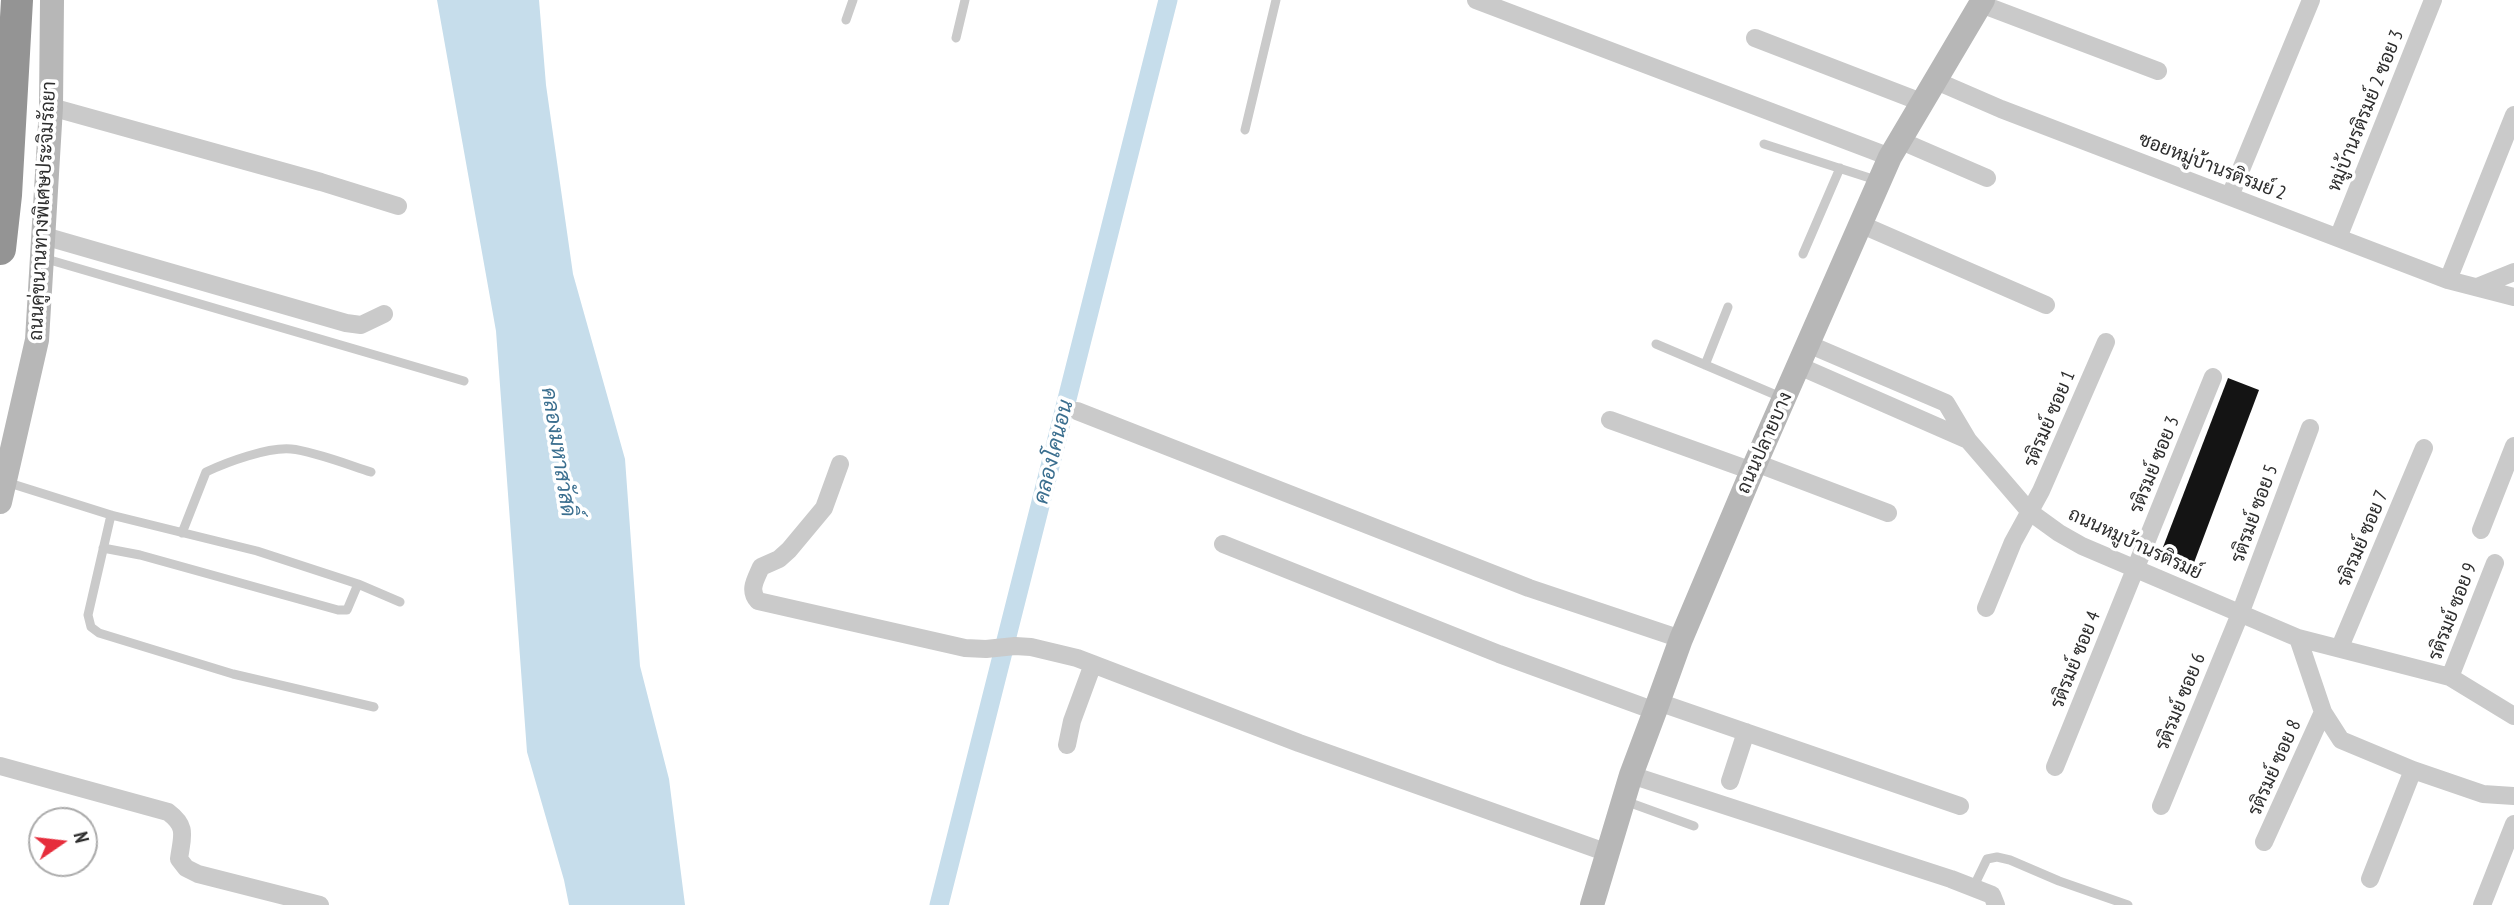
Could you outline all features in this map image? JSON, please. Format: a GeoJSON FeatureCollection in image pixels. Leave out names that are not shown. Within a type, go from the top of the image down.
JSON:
{"type":"FeatureCollection","features":[{"type":"Feature","properties":{"kind":"highway"},"geometry":{"type":"LineString","coordinates":[[0,249],[7,181],[17,0]]}},
{"type":"Feature","properties":{"kind":"street","name":"ถนนคู่ขนานทางพิเศษประจิมรัถยา"},"geometry":{"type":"LineString","coordinates":[[2,492],[37,340],[51,107],[52,0]]}},
{"type":"Feature","properties":{"kind":"street"},"geometry":{"type":"LineString","coordinates":[[1476,0],[1895,149],[1987,178]]}},
{"type":"Feature","properties":{"kind":"street"},"geometry":{"type":"LineString","coordinates":[[2230,196],[2311,0]]}},
{"type":"Feature","properties":{"kind":"street","name":"หมู่บ้านรติรมย์ 2 ซอย 3"},"geometry":{"type":"LineString","coordinates":[[2338,238],[2433,0]]}},
{"type":"Feature","properties":{"kind":"street"},"geometry":{"type":"LineString","coordinates":[[1982,2],[2158,71]]}},
{"type":"Feature","properties":{"kind":"street","name":"ถนนปลายบาง"},"geometry":{"type":"LineString","coordinates":[[1592,905],[1631,775],[1681,639],[1754,467],[1879,181],[1934,80],[1982,2]]}},
{"type":"Feature","properties":{"kind":"street"},"geometry":{"type":"LineString","coordinates":[[1755,38],[1921,103]]}},
{"type":"Feature","properties":{"kind":"street","name":"ซอยหมู่บ้านรติรมย์ 2"},"geometry":{"type":"LineString","coordinates":[[1934,80],[2001,109],[2448,280],[2514,297]]}},
{"type":"Feature","properties":{"kind":"street"},"geometry":{"type":"LineString","coordinates":[[51,107],[398,206]]}},
{"type":"Feature","properties":{"kind":"street"},"geometry":{"type":"LineString","coordinates":[[2448,280],[2514,115]]}},
{"type":"Feature","properties":{"kind":"street"},"geometry":{"type":"LineString","coordinates":[[1860,224],[2046,305]]}},
{"type":"Feature","properties":{"kind":"street"},"geometry":{"type":"LineString","coordinates":[[43,247],[346,323],[361,325],[384,314]]}},
{"type":"Feature","properties":{"kind":"street"},"geometry":{"type":"LineString","coordinates":[[2477,287],[2514,272]]}},
{"type":"Feature","properties":{"kind":"street","name":"รติรมย์ ซอย 1"},"geometry":{"type":"LineString","coordinates":[[1986,608],[2013,542],[2041,491],[2106,342]]}},
{"type":"Feature","properties":{"kind":"street"},"geometry":{"type":"LineString","coordinates":[[1804,355],[1968,440]]}},
{"type":"Feature","properties":{"kind":"street","name":"ถนนหมูบ้านรติรมย์"},"geometry":{"type":"LineString","coordinates":[[1804,355],[1946,403],[1968,440],[2030,512],[2082,546],[2298,638],[2450,677],[2514,716]]}},
{"type":"Feature","properties":{"kind":"street","name":"รติรมย์ ซอย 3"},"geometry":{"type":"LineString","coordinates":[[2137,569],[2213,377]]}},
{"type":"Feature","properties":{"kind":"street"},"geometry":{"type":"LineString","coordinates":[[1077,411],[1529,588],[1681,639]]}},
{"type":"Feature","properties":{"kind":"street"},"geometry":{"type":"LineString","coordinates":[[1609,420],[1888,513]]}},
{"type":"Feature","properties":{"kind":"street","name":"รติรมย์ ซอย 5"},"geometry":{"type":"LineString","coordinates":[[2240,614],[2309,428]]}},
{"type":"Feature","properties":{"kind":"street"},"geometry":{"type":"LineString","coordinates":[[2481,530],[2514,446]]}},
{"type":"Feature","properties":{"kind":"street","name":"รติรมย์ ซอย 7"},"geometry":{"type":"LineString","coordinates":[[2340,647],[2424,448]]}},
{"type":"Feature","properties":{"kind":"street"},"geometry":{"type":"LineString","coordinates":[[840,464],[824,508],[789,550],[779,559],[761,567],[752,588],[753,596],[758,601],[965,648],[1015,646],[1056,652],[1299,743],[1608,853]]}},
{"type":"Feature","properties":{"kind":"street"},"geometry":{"type":"LineString","coordinates":[[1223,544],[1499,654],[1656,707],[1746,732],[1959,806]]}},
{"type":"Feature","properties":{"kind":"street","name":"รติรมย์ ซอย 9"},"geometry":{"type":"LineString","coordinates":[[2450,677],[2495,563]]}},
{"type":"Feature","properties":{"kind":"street","name":"รติรมย์ ซอย 4"},"geometry":{"type":"LineString","coordinates":[[2055,767],[2137,569]]}},
{"type":"Feature","properties":{"kind":"street","name":"รติรมย์ ซอย 6"},"geometry":{"type":"LineString","coordinates":[[2161,806],[2240,614]]}},
{"type":"Feature","properties":{"kind":"street"},"geometry":{"type":"LineString","coordinates":[[2298,638],[2323,712],[2341,740],[2413,770],[2483,794],[2514,796]]}},
{"type":"Feature","properties":{"kind":"street"},"geometry":{"type":"LineString","coordinates":[[1067,744],[1072,721],[1093,664]]}},
{"type":"Feature","properties":{"kind":"street","name":"รติรมย์ ซอย 8"},"geometry":{"type":"LineString","coordinates":[[2264,842],[2323,712]]}},
{"type":"Feature","properties":{"kind":"street"},"geometry":{"type":"LineString","coordinates":[[1730,780],[1746,732]]}},
{"type":"Feature","properties":{"kind":"street"},"geometry":{"type":"LineString","coordinates":[[0,766],[168,812],[179,820],[183,829],[179,859],[186,868],[198,874],[320,905]]}},
{"type":"Feature","properties":{"kind":"street"},"geometry":{"type":"LineString","coordinates":[[2370,879],[2413,770]]}},
{"type":"Feature","properties":{"kind":"street"},"geometry":{"type":"LineString","coordinates":[[1631,775],[1973,888],[1992,895],[1996,905]]}},
{"type":"Feature","properties":{"kind":"street"},"geometry":{"type":"LineString","coordinates":[[2482,905],[2514,824]]}},
{"type":"Feature","properties":{"kind":"lane"},"geometry":{"type":"LineString","coordinates":[[846,20],[853,0]]}},
{"type":"Feature","properties":{"kind":"lane"},"geometry":{"type":"LineString","coordinates":[[956,38],[965,0]]}},
{"type":"Feature","properties":{"kind":"lane"},"geometry":{"type":"LineString","coordinates":[[1245,130],[1276,0]]}},
{"type":"Feature","properties":{"kind":"lane"},"geometry":{"type":"LineString","coordinates":[[1764,144],[1879,181]]}},
{"type":"Feature","properties":{"kind":"lane"},"geometry":{"type":"LineString","coordinates":[[1803,254],[1840,168]]}},
{"type":"Feature","properties":{"kind":"lane"},"geometry":{"type":"LineString","coordinates":[[43,247],[464,381]]}},
{"type":"Feature","properties":{"kind":"lane"},"geometry":{"type":"LineString","coordinates":[[1705,365],[1728,307]]}},
{"type":"Feature","properties":{"kind":"lane"},"geometry":{"type":"LineString","coordinates":[[1656,344],[1785,398]]}},
{"type":"Feature","properties":{"kind":"lane"},"geometry":{"type":"LineString","coordinates":[[182,533],[206,472],[221,465],[273,450],[291,449],[371,472]]}},
{"type":"Feature","properties":{"kind":"lane"},"geometry":{"type":"LineString","coordinates":[[2,492],[111,515],[257,551],[358,584],[400,602]]}},
{"type":"Feature","properties":{"kind":"lane"},"geometry":{"type":"LineString","coordinates":[[111,515],[88,615],[91,627],[99,633],[233,674],[373,707]]}},
{"type":"Feature","properties":{"kind":"lane"},"geometry":{"type":"LineString","coordinates":[[103,548],[140,555],[338,610],[346,610],[358,584]]}},
{"type":"Feature","properties":{"kind":"lane"},"geometry":{"type":"LineString","coordinates":[[1624,800],[1694,826]]}},
{"type":"Feature","properties":{"kind":"lane"},"geometry":{"type":"LineString","coordinates":[[1973,888],[1987,859],[1997,857],[2128,905]]}},
{"type":"Feature","properties":{"kind":"water","name":"คลองมหาสวัสดิ์"},"geometry":{"type":"Polygon","coordinates":[[[437,0],[539,0],[546,85],[573,274],[625,459],[640,666],[669,779],[685,905],[569,905],[527,752],[496,331],[437,0]]]}},
{"type":"Feature","properties":{"kind":"building"},"geometry":{"type":"Polygon","coordinates":[[[2228,378],[2259,390],[2192,568],[2160,555],[2228,378]]]}},
{"type":"Feature","properties":{"kind":"waterway","name":"คลองโคนอน"},"geometry":{"type":"LineString","coordinates":[[939,905],[1168,0]]}}]}
